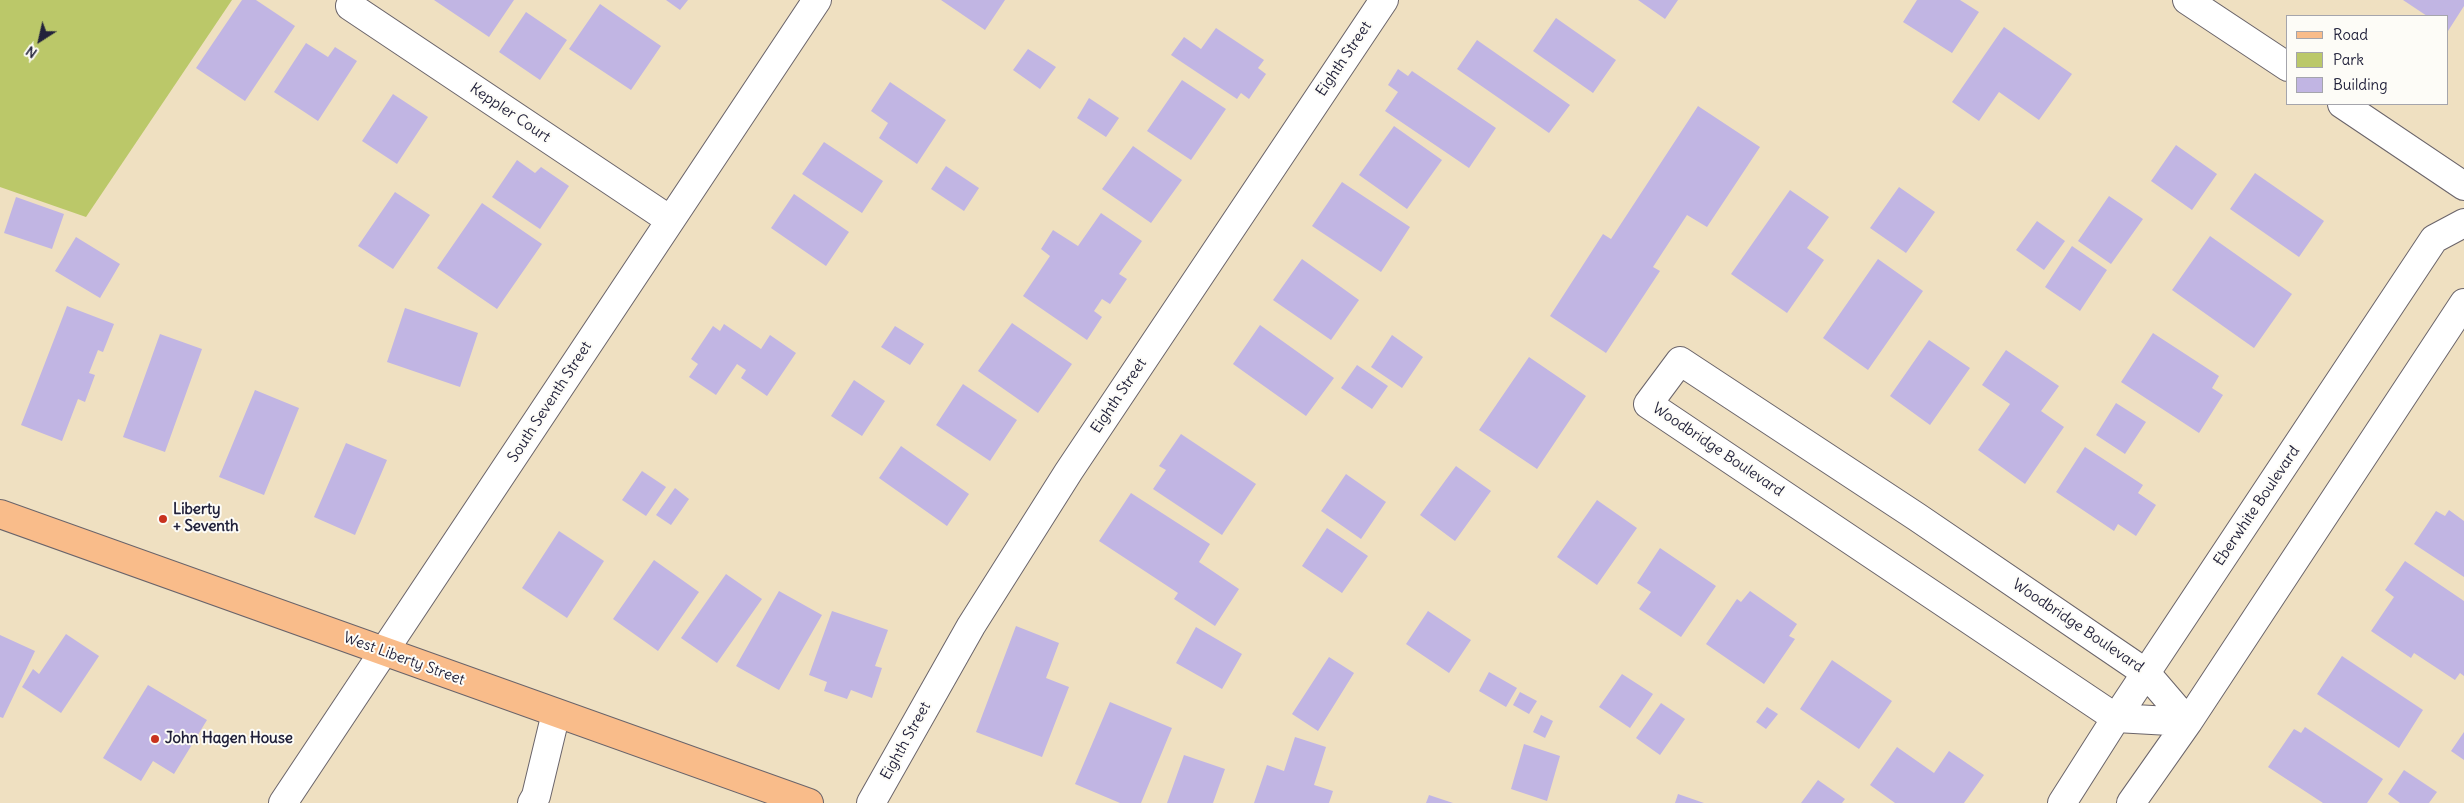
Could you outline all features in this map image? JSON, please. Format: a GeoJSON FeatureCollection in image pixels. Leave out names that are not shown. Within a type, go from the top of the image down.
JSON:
{"type":"FeatureCollection","features":[{"type":"Feature","properties":{"kind":"main road","name":"West Liberty Street"},"geometry":{"type":"LineString","coordinates":[[0,514],[556,712],[792,800]]}},
{"type":"Feature","properties":{"kind":"street","name":"South Seventh Street"},"geometry":{"type":"LineString","coordinates":[[283,803],[817,0]]}},
{"type":"Feature","properties":{"kind":"street","name":"Eighth Street"},"geometry":{"type":"LineString","coordinates":[[871,803],[971,626],[1069,471],[1384,0]]}},
{"type":"Feature","properties":{"kind":"street"},"geometry":{"type":"LineString","coordinates":[[2187,0],[2286,66]]}},
{"type":"Feature","properties":{"kind":"street","name":"Keppler Court"},"geometry":{"type":"LineString","coordinates":[[350,6],[670,220]]}},
{"type":"Feature","properties":{"kind":"street"},"geometry":{"type":"LineString","coordinates":[[2343,105],[2464,186]]}},
{"type":"Feature","properties":{"kind":"street","name":"Eberwhite Boulevard"},"geometry":{"type":"LineString","coordinates":[[2062,803],[2146,672],[2434,239],[2464,223]]}},
{"type":"Feature","properties":{"kind":"street"},"geometry":{"type":"LineString","coordinates":[[2131,803],[2188,722],[2464,304]]}},
{"type":"Feature","properties":{"kind":"street","name":"Woodbridge Boulevard"},"geometry":{"type":"LineString","coordinates":[[2116,718],[1648,404],[1680,361],[1925,522],[2146,672],[2188,722]]}},
{"type":"Feature","properties":{"kind":"street"},"geometry":{"type":"LineString","coordinates":[[532,803],[536,796],[556,712]]}},
{"type":"Feature","properties":{"kind":"street"},"geometry":{"type":"LineString","coordinates":[[2116,718],[2188,722]]}},
{"type":"Feature","properties":{"kind":"green space"},"geometry":{"type":"Polygon","coordinates":[[[0,0],[232,0],[86,217],[0,187],[0,0]]]}},
{"type":"Feature","properties":{"kind":"building"},"geometry":{"type":"Polygon","coordinates":[[[242,0],[256,0],[295,26],[245,101],[196,68],[242,0]]]}},
{"type":"Feature","properties":{"kind":"building"},"geometry":{"type":"Polygon","coordinates":[[[434,0],[514,0],[489,37],[434,0]]]}},
{"type":"Feature","properties":{"kind":"building"},"geometry":{"type":"Polygon","coordinates":[[[666,0],[688,0],[680,10],[666,0]]]}},
{"type":"Feature","properties":{"kind":"building"},"geometry":{"type":"Polygon","coordinates":[[[941,0],[1005,0],[985,30],[941,0]]]}},
{"type":"Feature","properties":{"kind":"building"},"geometry":{"type":"Polygon","coordinates":[[[1638,0],[1678,0],[1665,19],[1638,0]]]}},
{"type":"Feature","properties":{"kind":"building"},"geometry":{"type":"Polygon","coordinates":[[[1917,0],[1960,0],[1979,12],[1952,53],[1903,22],[1917,0]]]}},
{"type":"Feature","properties":{"kind":"building"},"geometry":{"type":"Polygon","coordinates":[[[2403,0],[2464,0],[2464,6],[2449,29],[2449,15],[2426,15],[2403,0]]]}},
{"type":"Feature","properties":{"kind":"building"},"geometry":{"type":"Polygon","coordinates":[[[600,4],[661,46],[631,90],[569,49],[600,4]]]}},
{"type":"Feature","properties":{"kind":"building"},"geometry":{"type":"Polygon","coordinates":[[[526,12],[567,40],[540,80],[499,52],[526,12]]]}},
{"type":"Feature","properties":{"kind":"building"},"geometry":{"type":"Polygon","coordinates":[[[1556,18],[1616,60],[1593,93],[1533,51],[1556,18]]]}},
{"type":"Feature","properties":{"kind":"building"},"geometry":{"type":"Polygon","coordinates":[[[2004,27],[2072,74],[2039,120],[1999,92],[1979,121],[1952,102],[2004,27]]]}},
{"type":"Feature","properties":{"kind":"building"},"geometry":{"type":"Polygon","coordinates":[[[1216,28],[1264,60],[1258,68],[1266,74],[1249,99],[1241,93],[1237,99],[1171,55],[1184,37],[1201,49],[1216,28]]]}},
{"type":"Feature","properties":{"kind":"building"},"geometry":{"type":"Polygon","coordinates":[[[1477,40],[1570,105],[1549,133],[1457,69],[1477,40]]]}},
{"type":"Feature","properties":{"kind":"building"},"geometry":{"type":"Polygon","coordinates":[[[306,43],[328,57],[335,47],[357,61],[318,121],[274,92],[306,43]]]}},
{"type":"Feature","properties":{"kind":"building"},"geometry":{"type":"Polygon","coordinates":[[[1028,49],[1056,67],[1040,89],[1013,70],[1028,49]]]}},
{"type":"Feature","properties":{"kind":"building"},"geometry":{"type":"Polygon","coordinates":[[[1398,69],[1408,76],[1412,71],[1496,128],[1469,168],[1385,111],[1398,92],[1388,85],[1398,69]]]}},
{"type":"Feature","properties":{"kind":"building"},"geometry":{"type":"Polygon","coordinates":[[[1182,80],[1226,109],[1191,160],[1147,131],[1182,80]]]}},
{"type":"Feature","properties":{"kind":"building"},"geometry":{"type":"Polygon","coordinates":[[[890,82],[946,120],[917,164],[879,138],[888,123],[871,111],[890,82]]]}},
{"type":"Feature","properties":{"kind":"building"},"geometry":{"type":"Polygon","coordinates":[[[393,94],[428,117],[397,164],[362,141],[393,94]]]}},
{"type":"Feature","properties":{"kind":"building"},"geometry":{"type":"Polygon","coordinates":[[[1089,98],[1119,118],[1106,137],[1077,118],[1089,98]]]}},
{"type":"Feature","properties":{"kind":"building"},"geometry":{"type":"Polygon","coordinates":[[[1698,106],[1760,147],[1707,227],[1687,215],[1653,267],[1660,271],[1606,353],[1550,316],[1603,234],[1611,239],[1698,106]]]}},
{"type":"Feature","properties":{"kind":"building"},"geometry":{"type":"Polygon","coordinates":[[[1394,126],[1442,160],[1407,209],[1359,175],[1394,126]]]}},
{"type":"Feature","properties":{"kind":"building"},"geometry":{"type":"Polygon","coordinates":[[[824,142],[883,181],[862,213],[802,174],[824,142]]]}},
{"type":"Feature","properties":{"kind":"building"},"geometry":{"type":"Polygon","coordinates":[[[2176,145],[2217,174],[2192,210],[2151,181],[2176,145]]]}},
{"type":"Feature","properties":{"kind":"building"},"geometry":{"type":"Polygon","coordinates":[[[1133,146],[1182,180],[1151,223],[1102,189],[1133,146]]]}},
{"type":"Feature","properties":{"kind":"building"},"geometry":{"type":"Polygon","coordinates":[[[517,160],[535,173],[541,167],[569,186],[540,229],[492,197],[517,160]]]}},
{"type":"Feature","properties":{"kind":"building"},"geometry":{"type":"Polygon","coordinates":[[[946,166],[979,188],[964,211],[931,189],[946,166]]]}},
{"type":"Feature","properties":{"kind":"building"},"geometry":{"type":"Polygon","coordinates":[[[2255,173],[2324,221],[2299,257],[2230,209],[2255,173]]]}},
{"type":"Feature","properties":{"kind":"building"},"geometry":{"type":"Polygon","coordinates":[[[1342,182],[1410,227],[1381,272],[1312,226],[1342,182]]]}},
{"type":"Feature","properties":{"kind":"building"},"geometry":{"type":"Polygon","coordinates":[[[1899,187],[1935,212],[1906,253],[1870,228],[1899,187]]]}},
{"type":"Feature","properties":{"kind":"building"},"geometry":{"type":"Polygon","coordinates":[[[1790,190],[1829,217],[1807,248],[1824,260],[1787,313],[1731,274],[1790,190]]]}},
{"type":"Feature","properties":{"kind":"building"},"geometry":{"type":"Polygon","coordinates":[[[395,192],[430,215],[393,269],[358,246],[395,192]]]}},
{"type":"Feature","properties":{"kind":"building"},"geometry":{"type":"Polygon","coordinates":[[[794,194],[849,232],[826,266],[771,228],[794,194]]]}},
{"type":"Feature","properties":{"kind":"building"},"geometry":{"type":"Polygon","coordinates":[[[2109,196],[2143,219],[2111,264],[2078,241],[2109,196]]]}},
{"type":"Feature","properties":{"kind":"building"},"geometry":{"type":"Polygon","coordinates":[[[16,197],[64,214],[52,249],[4,233],[16,197]]]}},
{"type":"Feature","properties":{"kind":"building"},"geometry":{"type":"Polygon","coordinates":[[[482,203],[542,244],[497,309],[437,268],[482,203]]]}},
{"type":"Feature","properties":{"kind":"building"},"geometry":{"type":"Polygon","coordinates":[[[1101,213],[1142,241],[1119,274],[1127,279],[1110,304],[1102,299],[1094,311],[1102,317],[1087,340],[1023,296],[1050,256],[1041,249],[1053,230],[1078,246],[1101,213]]]}},
{"type":"Feature","properties":{"kind":"building"},"geometry":{"type":"Polygon","coordinates":[[[2037,221],[2065,241],[2044,270],[2016,250],[2037,221]]]}},
{"type":"Feature","properties":{"kind":"building"},"geometry":{"type":"Polygon","coordinates":[[[2210,236],[2292,294],[2254,348],[2172,290],[2210,236]]]}},
{"type":"Feature","properties":{"kind":"building"},"geometry":{"type":"Polygon","coordinates":[[[76,237],[120,264],[100,298],[55,271],[76,237]]]}},
{"type":"Feature","properties":{"kind":"building"},"geometry":{"type":"Polygon","coordinates":[[[2072,246],[2107,270],[2080,311],[2045,287],[2072,246]]]}},
{"type":"Feature","properties":{"kind":"building"},"geometry":{"type":"Polygon","coordinates":[[[1302,259],[1359,300],[1331,340],[1273,300],[1302,259]]]}},
{"type":"Feature","properties":{"kind":"building"},"geometry":{"type":"Polygon","coordinates":[[[1878,259],[1923,291],[1868,370],[1823,338],[1878,259]]]}},
{"type":"Feature","properties":{"kind":"building"},"geometry":{"type":"Polygon","coordinates":[[[67,306],[114,324],[103,352],[98,350],[89,373],[95,375],[85,402],[78,399],[62,441],[21,425],[67,306]]]}},
{"type":"Feature","properties":{"kind":"building"},"geometry":{"type":"Polygon","coordinates":[[[405,308],[478,333],[460,387],[387,362],[405,308]]]}},
{"type":"Feature","properties":{"kind":"building"},"geometry":{"type":"Polygon","coordinates":[[[1012,323],[1072,364],[1038,413],[978,371],[1012,323]]]}},
{"type":"Feature","properties":{"kind":"building"},"geometry":{"type":"Polygon","coordinates":[[[724,324],[761,349],[770,335],[796,353],[767,396],[741,378],[746,370],[737,364],[716,395],[689,377],[698,364],[691,359],[713,326],[720,331],[724,324]]]}},
{"type":"Feature","properties":{"kind":"building"},"geometry":{"type":"Polygon","coordinates":[[[1260,325],[1334,378],[1306,416],[1233,364],[1260,325]]]}},
{"type":"Feature","properties":{"kind":"building"},"geometry":{"type":"Polygon","coordinates":[[[895,326],[924,344],[910,365],[881,347],[895,326]]]}},
{"type":"Feature","properties":{"kind":"building"},"geometry":{"type":"Polygon","coordinates":[[[2153,333],[2219,376],[2212,388],[2223,395],[2199,433],[2121,382],[2153,333]]]}},
{"type":"Feature","properties":{"kind":"building"},"geometry":{"type":"Polygon","coordinates":[[[160,334],[202,349],[165,452],[123,437],[160,334]]]}},
{"type":"Feature","properties":{"kind":"building"},"geometry":{"type":"Polygon","coordinates":[[[1392,335],[1423,357],[1402,388],[1371,367],[1392,335]]]}},
{"type":"Feature","properties":{"kind":"building"},"geometry":{"type":"Polygon","coordinates":[[[1929,340],[1970,368],[1930,425],[1890,396],[1929,340]]]}},
{"type":"Feature","properties":{"kind":"building"},"geometry":{"type":"Polygon","coordinates":[[[2006,350],[2059,386],[2041,411],[2064,427],[2025,484],[1978,450],[2010,404],[1982,385],[2006,350]]]}},
{"type":"Feature","properties":{"kind":"building"},"geometry":{"type":"Polygon","coordinates":[[[1529,357],[1586,396],[1537,469],[1479,430],[1529,357]]]}},
{"type":"Feature","properties":{"kind":"building"},"geometry":{"type":"Polygon","coordinates":[[[1357,365],[1388,386],[1372,409],[1341,388],[1357,365]]]}},
{"type":"Feature","properties":{"kind":"building"},"geometry":{"type":"Polygon","coordinates":[[[854,380],[885,401],[862,436],[831,416],[854,380]]]}},
{"type":"Feature","properties":{"kind":"building"},"geometry":{"type":"Polygon","coordinates":[[[963,384],[1017,420],[990,461],[936,425],[963,384]]]}},
{"type":"Feature","properties":{"kind":"building"},"geometry":{"type":"Polygon","coordinates":[[[255,390],[299,408],[264,495],[219,477],[255,390]]]}},
{"type":"Feature","properties":{"kind":"building"},"geometry":{"type":"Polygon","coordinates":[[[2116,403],[2146,422],[2125,454],[2096,435],[2116,403]]]}},
{"type":"Feature","properties":{"kind":"building"},"geometry":{"type":"Polygon","coordinates":[[[1181,434],[1256,484],[1222,535],[1153,489],[1166,470],[1159,466],[1181,434]]]}},
{"type":"Feature","properties":{"kind":"building"},"geometry":{"type":"Polygon","coordinates":[[[346,443],[387,460],[355,535],[314,517],[346,443]]]}},
{"type":"Feature","properties":{"kind":"building"},"geometry":{"type":"Polygon","coordinates":[[[901,446],[969,494],[947,526],[879,478],[901,446]]]}},
{"type":"Feature","properties":{"kind":"building"},"geometry":{"type":"Polygon","coordinates":[[[2085,447],[2143,485],[2138,493],[2156,505],[2136,536],[2118,524],[2114,531],[2056,492],[2085,447]]]}},
{"type":"Feature","properties":{"kind":"building"},"geometry":{"type":"Polygon","coordinates":[[[1456,466],[1491,491],[1455,541],[1420,515],[1456,466]]]}},
{"type":"Feature","properties":{"kind":"building"},"geometry":{"type":"Polygon","coordinates":[[[642,471],[666,487],[646,516],[622,500],[642,471]]]}},
{"type":"Feature","properties":{"kind":"building"},"geometry":{"type":"Polygon","coordinates":[[[1346,474],[1386,502],[1361,539],[1321,511],[1346,474]]]}},
{"type":"Feature","properties":{"kind":"building"},"geometry":{"type":"Polygon","coordinates":[[[675,488],[689,499],[671,525],[656,515],[675,488]]]}},
{"type":"Feature","properties":{"kind":"building"},"geometry":{"type":"Polygon","coordinates":[[[1131,493],[1210,544],[1199,562],[1239,589],[1215,626],[1174,599],[1178,593],[1099,541],[1131,493]]]}},
{"type":"Feature","properties":{"kind":"building"},"geometry":{"type":"Polygon","coordinates":[[[1597,500],[1637,528],[1597,585],[1557,557],[1597,500]]]}},
{"type":"Feature","properties":{"kind":"building"},"geometry":{"type":"Polygon","coordinates":[[[2449,510],[2464,521],[2464,577],[2414,544],[2436,511],[2445,516],[2449,510]]]}},
{"type":"Feature","properties":{"kind":"building"},"geometry":{"type":"Polygon","coordinates":[[[1327,528],[1368,556],[1342,593],[1302,566],[1327,528]]]}},
{"type":"Feature","properties":{"kind":"building"},"geometry":{"type":"Polygon","coordinates":[[[559,531],[604,561],[567,618],[522,588],[559,531]]]}},
{"type":"Feature","properties":{"kind":"building"},"geometry":{"type":"Polygon","coordinates":[[[1660,548],[1716,586],[1681,637],[1639,609],[1651,592],[1637,583],[1660,548]]]}},
{"type":"Feature","properties":{"kind":"building"},"geometry":{"type":"Polygon","coordinates":[[[654,560],[699,592],[658,651],[613,619],[654,560]]]}},
{"type":"Feature","properties":{"kind":"building"},"geometry":{"type":"Polygon","coordinates":[[[2405,561],[2464,601],[2464,676],[2460,673],[2455,680],[2414,653],[2411,658],[2371,631],[2394,597],[2385,590],[2405,561]]]}},
{"type":"Feature","properties":{"kind":"building"},"geometry":{"type":"Polygon","coordinates":[[[726,574],[762,599],[717,663],[681,638],[726,574]]]}},
{"type":"Feature","properties":{"kind":"building"},"geometry":{"type":"Polygon","coordinates":[[[779,591],[822,615],[779,690],[736,666],[779,591]]]}},
{"type":"Feature","properties":{"kind":"building"},"geometry":{"type":"Polygon","coordinates":[[[1750,591],[1797,624],[1789,636],[1795,639],[1764,684],[1706,644],[1737,599],[1741,602],[1750,591]]]}},
{"type":"Feature","properties":{"kind":"building"},"geometry":{"type":"Polygon","coordinates":[[[832,611],[888,630],[875,666],[882,668],[872,698],[851,690],[847,699],[824,691],[827,682],[809,675],[832,611]]]}},
{"type":"Feature","properties":{"kind":"building"},"geometry":{"type":"Polygon","coordinates":[[[1428,611],[1471,640],[1449,673],[1406,644],[1428,611]]]}},
{"type":"Feature","properties":{"kind":"building"},"geometry":{"type":"Polygon","coordinates":[[[1016,626],[1059,643],[1046,678],[1069,687],[1042,757],[976,732],[1016,626]]]}},
{"type":"Feature","properties":{"kind":"building"},"geometry":{"type":"Polygon","coordinates":[[[1196,627],[1242,654],[1222,689],[1176,663],[1196,627]]]}},
{"type":"Feature","properties":{"kind":"building"},"geometry":{"type":"Polygon","coordinates":[[[66,634],[99,656],[61,713],[22,687],[33,669],[39,674],[66,634]]]}},
{"type":"Feature","properties":{"kind":"building"},"geometry":{"type":"Polygon","coordinates":[[[0,635],[35,651],[3,718],[0,717],[0,635]]]}},
{"type":"Feature","properties":{"kind":"building"},"geometry":{"type":"Polygon","coordinates":[[[2342,656],[2423,710],[2399,748],[2317,694],[2342,656]]]}},
{"type":"Feature","properties":{"kind":"building"},"geometry":{"type":"Polygon","coordinates":[[[1329,657],[1354,673],[1318,731],[1292,714],[1329,657]]]}},
{"type":"Feature","properties":{"kind":"building"},"geometry":{"type":"Polygon","coordinates":[[[1832,660],[1892,701],[1859,749],[1800,709],[1832,660]]]}},
{"type":"Feature","properties":{"kind":"building"},"geometry":{"type":"Polygon","coordinates":[[[1489,672],[1517,688],[1506,707],[1479,691],[1489,672]]]}},
{"type":"Feature","properties":{"kind":"building"},"geometry":{"type":"Polygon","coordinates":[[[1622,674],[1653,694],[1630,728],[1599,707],[1622,674]]]}},
{"type":"Feature","properties":{"kind":"building","name":"John Hagen House"},"geometry":{"type":"Polygon","coordinates":[[[148,685],[207,720],[174,774],[153,761],[141,781],[103,758],[148,685]]]}},
{"type":"Feature","properties":{"kind":"building"},"geometry":{"type":"Polygon","coordinates":[[[1520,692],[1537,701],[1529,714],[1513,705],[1520,692]]]}},
{"type":"Feature","properties":{"kind":"building"},"geometry":{"type":"Polygon","coordinates":[[[1110,702],[1172,728],[1141,803],[1120,803],[1075,784],[1110,702]]]}},
{"type":"Feature","properties":{"kind":"building"},"geometry":{"type":"Polygon","coordinates":[[[1661,703],[1685,719],[1660,755],[1636,738],[1661,703]]]}},
{"type":"Feature","properties":{"kind":"building"},"geometry":{"type":"Polygon","coordinates":[[[1767,707],[1778,714],[1766,729],[1756,722],[1767,707]]]}},
{"type":"Feature","properties":{"kind":"building"},"geometry":{"type":"Polygon","coordinates":[[[1541,715],[1553,721],[1545,738],[1533,732],[1541,715]]]}},
{"type":"Feature","properties":{"kind":"building"},"geometry":{"type":"Polygon","coordinates":[[[2305,727],[2383,779],[2367,803],[2323,803],[2268,767],[2294,729],[2301,733],[2305,727]]]}},
{"type":"Feature","properties":{"kind":"building"},"geometry":{"type":"Polygon","coordinates":[[[2464,732],[2464,760],[2451,751],[2464,732]]]}},
{"type":"Feature","properties":{"kind":"building"},"geometry":{"type":"Polygon","coordinates":[[[1295,737],[1326,747],[1314,785],[1333,791],[1329,803],[1254,803],[1267,765],[1284,771],[1295,737]]]}},
{"type":"Feature","properties":{"kind":"building"},"geometry":{"type":"Polygon","coordinates":[[[1524,744],[1560,756],[1547,801],[1511,789],[1524,744]]]}},
{"type":"Feature","properties":{"kind":"building"},"geometry":{"type":"Polygon","coordinates":[[[1897,747],[1934,773],[1949,751],[1984,775],[1964,803],[1895,803],[1870,785],[1897,747]]]}},
{"type":"Feature","properties":{"kind":"building"},"geometry":{"type":"Polygon","coordinates":[[[1184,755],[1225,769],[1213,803],[1167,803],[1184,755]]]}},
{"type":"Feature","properties":{"kind":"building"},"geometry":{"type":"Polygon","coordinates":[[[2404,770],[2437,792],[2429,803],[2400,803],[2388,794],[2404,770]]]}},
{"type":"Feature","properties":{"kind":"building"},"geometry":{"type":"Polygon","coordinates":[[[1818,780],[1845,799],[1842,803],[1801,803],[1818,780]]]}},
{"type":"Feature","properties":{"kind":"building"},"geometry":{"type":"Polygon","coordinates":[[[1678,794],[1704,803],[1675,803],[1678,794]]]}},
{"type":"Feature","properties":{"kind":"building"},"geometry":{"type":"Polygon","coordinates":[[[1429,795],[1453,803],[1426,803],[1429,795]]]}},
{"type":"Feature","properties":{"kind":"place","name":"Liberty + Seventh"},"geometry":{"type":"Point","coordinates":[163,519]}},
{"type":"Feature","properties":{"kind":"place","name":"John Hagen House"},"geometry":{"type":"Point","coordinates":[155,739]}}]}
